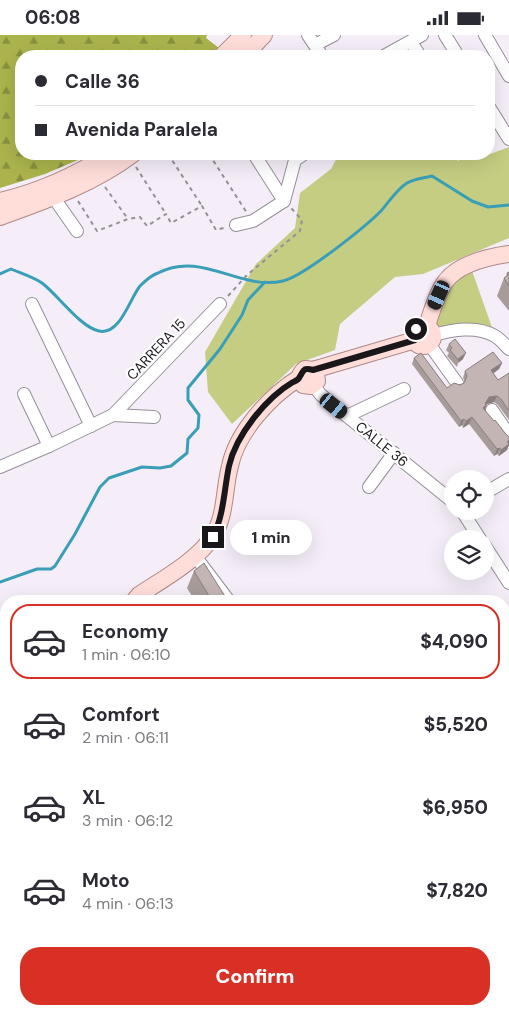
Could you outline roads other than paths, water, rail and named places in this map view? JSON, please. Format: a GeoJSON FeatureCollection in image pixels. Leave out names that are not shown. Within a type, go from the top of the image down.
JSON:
{"type":"FeatureCollection","features":[{"type":"Feature","properties":{"kind":"main road"},"geometry":{"type":"LineString","coordinates":[[230,50],[243,35]]}},
{"type":"Feature","properties":{"kind":"main road"},"geometry":{"type":"LineString","coordinates":[[250,50],[264,35]]}},
{"type":"Feature","properties":{"kind":"main road"},"geometry":{"type":"LineString","coordinates":[[0,201],[64,179],[99,160]]}},
{"type":"Feature","properties":{"kind":"main road"},"geometry":{"type":"LineString","coordinates":[[0,217],[72,190],[98,177],[124,160]]}},
{"type":"Feature","properties":{"kind":"main road"},"geometry":{"type":"LineString","coordinates":[[144,595],[195,556],[213,537],[218,526],[230,464],[235,450],[254,417],[276,395],[309,378],[426,336],[445,282],[482,259],[509,254]]}},
{"type":"Feature","properties":{"kind":"street"},"geometry":{"type":"LineString","coordinates":[[315,46],[334,35]]}},
{"type":"Feature","properties":{"kind":"street"},"geometry":{"type":"LineString","coordinates":[[445,35],[454,50]]}},
{"type":"Feature","properties":{"kind":"street"},"geometry":{"type":"LineString","coordinates":[[485,35],[494,50]]}},
{"type":"Feature","properties":{"kind":"street"},"geometry":{"type":"LineString","coordinates":[[395,50],[417,38]]}},
{"type":"Feature","properties":{"kind":"street"},"geometry":{"type":"LineString","coordinates":[[495,52],[509,76]]}},
{"type":"Feature","properties":{"kind":"street"},"geometry":{"type":"LineString","coordinates":[[495,117],[509,139]]}},
{"type":"Feature","properties":{"kind":"street"},"geometry":{"type":"LineString","coordinates":[[258,160],[284,201]]}},
{"type":"Feature","properties":{"kind":"street"},"geometry":{"type":"LineString","coordinates":[[236,225],[253,221],[284,201],[295,160]]}},
{"type":"Feature","properties":{"kind":"street"},"geometry":{"type":"LineString","coordinates":[[54,198],[77,231]]}},
{"type":"Feature","properties":{"kind":"street","name":"CARRERA 15"},"geometry":{"type":"LineString","coordinates":[[0,467],[113,415],[220,304]]}},
{"type":"Feature","properties":{"kind":"street"},"geometry":{"type":"LineString","coordinates":[[32,305],[91,426]]}},
{"type":"Feature","properties":{"kind":"street"},"geometry":{"type":"LineString","coordinates":[[457,383],[426,336],[457,330],[476,330],[495,336],[509,349]]}},
{"type":"Feature","properties":{"kind":"street","name":"CALLE 36"},"geometry":{"type":"LineString","coordinates":[[309,378],[321,395],[444,494]]}},
{"type":"Feature","properties":{"kind":"street"},"geometry":{"type":"LineString","coordinates":[[347,416],[404,389]]}},
{"type":"Feature","properties":{"kind":"street"},"geometry":{"type":"LineString","coordinates":[[24,395],[49,446]]}},
{"type":"Feature","properties":{"kind":"street"},"geometry":{"type":"LineString","coordinates":[[492,410],[509,435]]}},
{"type":"Feature","properties":{"kind":"street","name":"CARRERA 15"},"geometry":{"type":"LineString","coordinates":[[113,415],[154,417]]}},
{"type":"Feature","properties":{"kind":"street"},"geometry":{"type":"LineString","coordinates":[[370,487],[394,453]]}},
{"type":"Feature","properties":{"kind":"street"},"geometry":{"type":"LineString","coordinates":[[494,488],[509,479]]}},
{"type":"Feature","properties":{"kind":"street"},"geometry":{"type":"LineString","coordinates":[[195,556],[224,595]]}},
{"type":"Feature","properties":{"kind":"street"},"geometry":{"type":"LineString","coordinates":[[494,560],[509,583]]}},
{"type":"Feature","properties":{"kind":"waterway"},"geometry":{"type":"LineString","coordinates":[[0,274],[11,269],[31,277],[48,288],[84,323],[99,331],[106,331],[113,328],[119,322],[142,284],[156,274],[174,267],[190,266],[205,268],[251,281],[267,283],[283,281],[293,277],[319,261],[362,228],[381,211],[399,189],[413,181],[432,176],[472,201],[488,207],[509,205]]}},
{"type":"Feature","properties":{"kind":"waterway"},"geometry":{"type":"LineString","coordinates":[[0,582],[37,569],[51,569],[55,566],[75,534],[100,487],[109,478],[142,467],[160,468],[171,466],[187,453],[188,439],[198,428],[199,415],[188,400],[188,388],[220,349],[242,315],[248,300],[265,282]]}}]}
